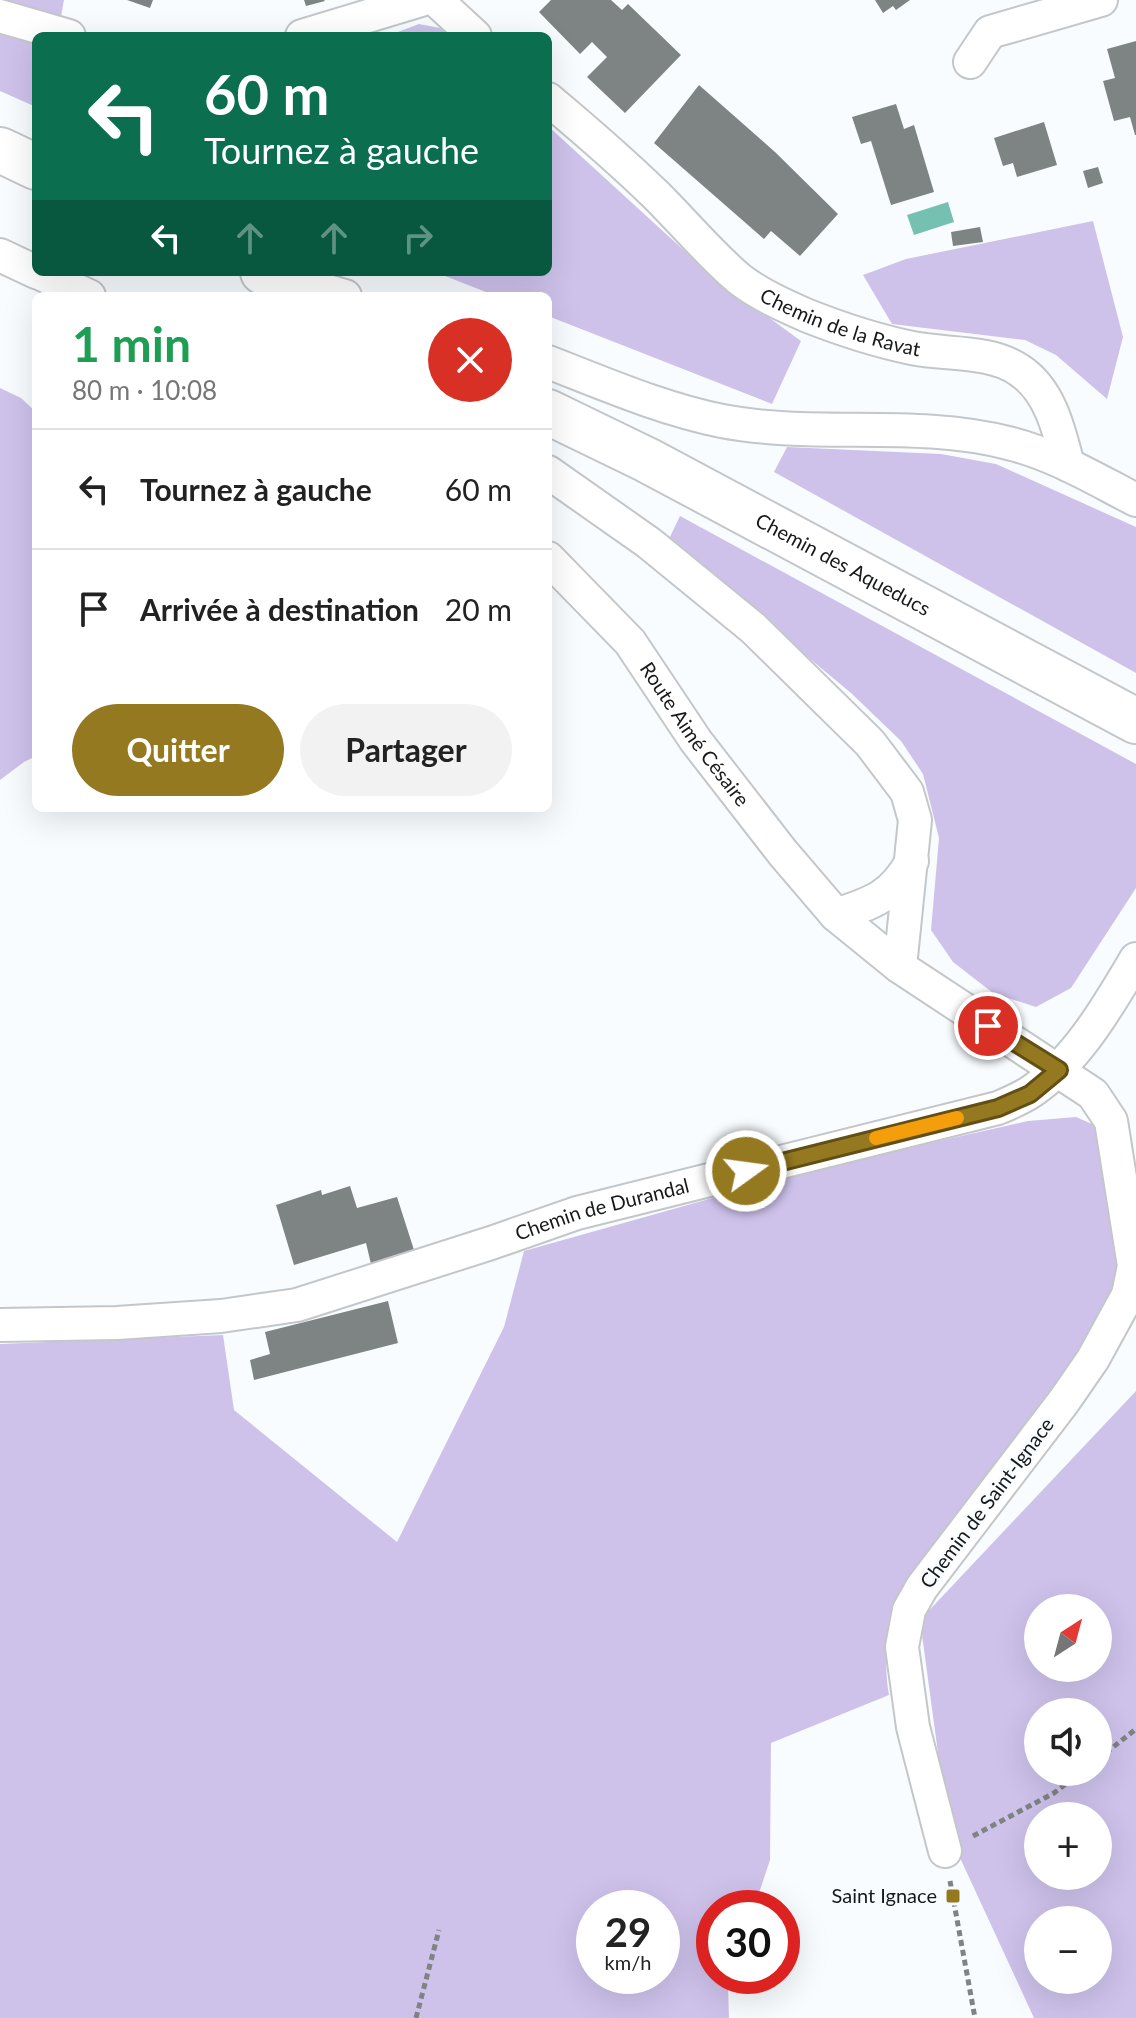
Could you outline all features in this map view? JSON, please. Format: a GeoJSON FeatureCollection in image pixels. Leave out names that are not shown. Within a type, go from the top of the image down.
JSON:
{"type":"FeatureCollection","features":[{"type":"Feature","properties":{"kind":"main road"},"geometry":{"type":"LineString","coordinates":[[0,150],[32,165]]}},
{"type":"Feature","properties":{"kind":"main road"},"geometry":{"type":"LineString","coordinates":[[272,276],[304,292]]}},
{"type":"Feature","properties":{"kind":"main road","name":"Chemin des Aqueducs"},"geometry":{"type":"LineString","coordinates":[[552,414],[661,468],[1136,721]]}},
{"type":"Feature","properties":{"kind":"street"},"geometry":{"type":"LineString","coordinates":[[315,32],[421,0]]}},
{"type":"Feature","properties":{"kind":"street"},"geometry":{"type":"LineString","coordinates":[[436,0],[471,32]]}},
{"type":"Feature","properties":{"kind":"street"},"geometry":{"type":"LineString","coordinates":[[970,62],[990,32],[1101,0]]}},
{"type":"Feature","properties":{"kind":"street"},"geometry":{"type":"LineString","coordinates":[[0,16],[55,32]]}},
{"type":"Feature","properties":{"kind":"street","name":"Chemin de la Ravat"},"geometry":{"type":"LineString","coordinates":[[552,103],[655,194],[740,279],[767,297],[809,316],[872,338],[1016,367],[1031,378],[1042,392],[1057,424],[1068,465]]}},
{"type":"Feature","properties":{"kind":"street"},"geometry":{"type":"LineString","coordinates":[[0,255],[32,270]]}},
{"type":"Feature","properties":{"kind":"street"},"geometry":{"type":"LineString","coordinates":[[45,276],[80,292]]}},
{"type":"Feature","properties":{"kind":"street"},"geometry":{"type":"LineString","coordinates":[[243,276],[266,292]]}},
{"type":"Feature","properties":{"kind":"street"},"geometry":{"type":"LineString","coordinates":[[278,276],[332,292]]}},
{"type":"Feature","properties":{"kind":"street"},"geometry":{"type":"LineString","coordinates":[[552,363],[676,409],[721,420],[757,426],[926,432],[1018,445],[1068,465],[1136,500]]}},
{"type":"Feature","properties":{"kind":"street"},"geometry":{"type":"LineString","coordinates":[[552,475],[649,543],[753,628],[870,743],[907,792],[915,820],[900,967]]}},
{"type":"Feature","properties":{"kind":"street","name":"Route Aimé Césaire"},"geometry":{"type":"LineString","coordinates":[[552,562],[630,642],[696,741],[783,853],[836,915],[900,967]]}},
{"type":"Feature","properties":{"kind":"street"},"geometry":{"type":"LineString","coordinates":[[836,915],[868,905],[884,896],[901,882],[913,858]]}},
{"type":"Feature","properties":{"kind":"street","name":"Chemin de Durandal"},"geometry":{"type":"LineString","coordinates":[[0,1325],[117,1323],[221,1316],[297,1305],[577,1213],[998,1108],[1030,1094],[1059,1070],[1111,1001],[1136,959]]}},
{"type":"Feature","properties":{"kind":"street","name":"Chemin de Saint-Ignace"},"geometry":{"type":"LineString","coordinates":[[900,967],[1093,1094],[1111,1121],[1134,1266],[1123,1308],[1093,1359],[922,1587],[909,1610],[902,1647],[905,1683],[913,1727],[945,1851]]}},
{"type":"Feature","properties":{"kind":"path"},"geometry":{"type":"LineString","coordinates":[[1112,1748],[1136,1729]]}},
{"type":"Feature","properties":{"kind":"path"},"geometry":{"type":"LineString","coordinates":[[975,2018],[945,1851],[1063,1786]]}},
{"type":"Feature","properties":{"kind":"path"},"geometry":{"type":"LineString","coordinates":[[416,2018],[439,1930]]}},
{"type":"Feature","properties":{"kind":"shaded area"},"geometry":{"type":"Polygon","coordinates":[[[0,0],[64,0],[60,22],[0,0]]]}},
{"type":"Feature","properties":{"kind":"shaded area"},"geometry":{"type":"Polygon","coordinates":[[[419,24],[440,28],[444,32],[398,32],[419,24]]]}},
{"type":"Feature","properties":{"kind":"shaded area"},"geometry":{"type":"Polygon","coordinates":[[[0,30],[32,39],[32,105],[0,91],[0,30]]]}},
{"type":"Feature","properties":{"kind":"shaded area"},"geometry":{"type":"Polygon","coordinates":[[[552,130],[712,276],[801,341],[772,404],[552,318],[552,292],[486,292],[445,276],[552,276],[552,130]]]}},
{"type":"Feature","properties":{"kind":"shaded area"},"geometry":{"type":"Polygon","coordinates":[[[948,202],[954,222],[914,235],[907,215],[948,202]]]}},
{"type":"Feature","properties":{"kind":"shaded area"},"geometry":{"type":"Polygon","coordinates":[[[1093,221],[1123,337],[1107,399],[1056,355],[1025,340],[892,324],[863,275],[906,259],[1093,221]]]}},
{"type":"Feature","properties":{"kind":"shaded area"},"geometry":{"type":"Polygon","coordinates":[[[0,388],[21,398],[32,408],[32,758],[0,780],[0,388]]]}},
{"type":"Feature","properties":{"kind":"shaded area"},"geometry":{"type":"Polygon","coordinates":[[[787,447],[941,454],[996,464],[1136,527],[1136,673],[774,472],[787,447]]]}},
{"type":"Feature","properties":{"kind":"shaded area"},"geometry":{"type":"Polygon","coordinates":[[[680,516],[1136,764],[1136,888],[1071,988],[1036,1007],[993,993],[953,962],[931,930],[939,838],[923,774],[901,741],[851,693],[668,541],[680,516]]]}},
{"type":"Feature","properties":{"kind":"shaded area"},"geometry":{"type":"Polygon","coordinates":[[[1076,1117],[1092,1124],[1102,1135],[1120,1259],[1112,1312],[893,1615],[886,1655],[889,1695],[771,1743],[770,1860],[760,1890],[696,1890],[696,1994],[728,1994],[729,2018],[0,2018],[0,1344],[223,1335],[234,1410],[397,1542],[504,1327],[524,1251],[819,1168],[1028,1121],[1076,1117]]]}},
{"type":"Feature","properties":{"kind":"shaded area"},"geometry":{"type":"Polygon","coordinates":[[[1136,1391],[1136,2018],[1034,2018],[949,1834],[920,1620],[1136,1391]]]}},
{"type":"Feature","properties":{"kind":"building"},"geometry":{"type":"Polygon","coordinates":[[[127,0],[153,0],[150,8],[127,0]]]}},
{"type":"Feature","properties":{"kind":"building"},"geometry":{"type":"Polygon","coordinates":[[[304,0],[324,0],[325,1],[306,6],[304,0]]]}},
{"type":"Feature","properties":{"kind":"building"},"geometry":{"type":"Polygon","coordinates":[[[551,0],[611,0],[622,10],[628,4],[681,55],[625,113],[587,77],[607,57],[592,42],[580,54],[539,12],[551,0]]]}},
{"type":"Feature","properties":{"kind":"building"},"geometry":{"type":"Polygon","coordinates":[[[875,0],[910,0],[896,10],[893,6],[883,13],[875,0]]]}},
{"type":"Feature","properties":{"kind":"building"},"geometry":{"type":"Polygon","coordinates":[[[1136,41],[1135,135],[1130,117],[1114,121],[1103,81],[1115,78],[1107,49],[1136,41]]]}},
{"type":"Feature","properties":{"kind":"building"},"geometry":{"type":"Polygon","coordinates":[[[699,85],[775,152],[838,214],[800,256],[771,231],[764,239],[654,143],[699,85]]]}},
{"type":"Feature","properties":{"kind":"building"},"geometry":{"type":"Polygon","coordinates":[[[896,104],[904,129],[914,125],[934,192],[891,205],[871,141],[861,144],[852,117],[896,104]]]}},
{"type":"Feature","properties":{"kind":"building"},"geometry":{"type":"Polygon","coordinates":[[[1044,122],[1057,165],[1017,177],[1013,163],[1003,166],[994,138],[1044,122]]]}},
{"type":"Feature","properties":{"kind":"building"},"geometry":{"type":"Polygon","coordinates":[[[1098,167],[1103,183],[1088,188],[1083,171],[1098,167]]]}},
{"type":"Feature","properties":{"kind":"building"},"geometry":{"type":"Polygon","coordinates":[[[980,227],[983,242],[953,246],[951,232],[980,227]]]}},
{"type":"Feature","properties":{"kind":"building"},"geometry":{"type":"Polygon","coordinates":[[[350,1186],[357,1208],[397,1197],[414,1250],[371,1264],[366,1243],[294,1265],[276,1205],[321,1190],[322,1195],[350,1186]]]}},
{"type":"Feature","properties":{"kind":"building"},"geometry":{"type":"Polygon","coordinates":[[[388,1301],[398,1343],[254,1380],[250,1360],[270,1354],[265,1332],[388,1301]]]}},
{"type":"Feature","properties":{"kind":"slow traffic"},"geometry":{"type":"LineString","coordinates":[[876,1138],[957,1118]]}},
{"type":"Feature","properties":{"kind":"place","name":"Saint Ignace"},"geometry":{"type":"Point","coordinates":[953,1896]}},
{"type":"Feature","properties":{"kind":"route"},"geometry":{"type":"LineString","coordinates":[[746,1171],[998,1108],[1030,1094],[1059,1070],[988,1026]]}}]}
